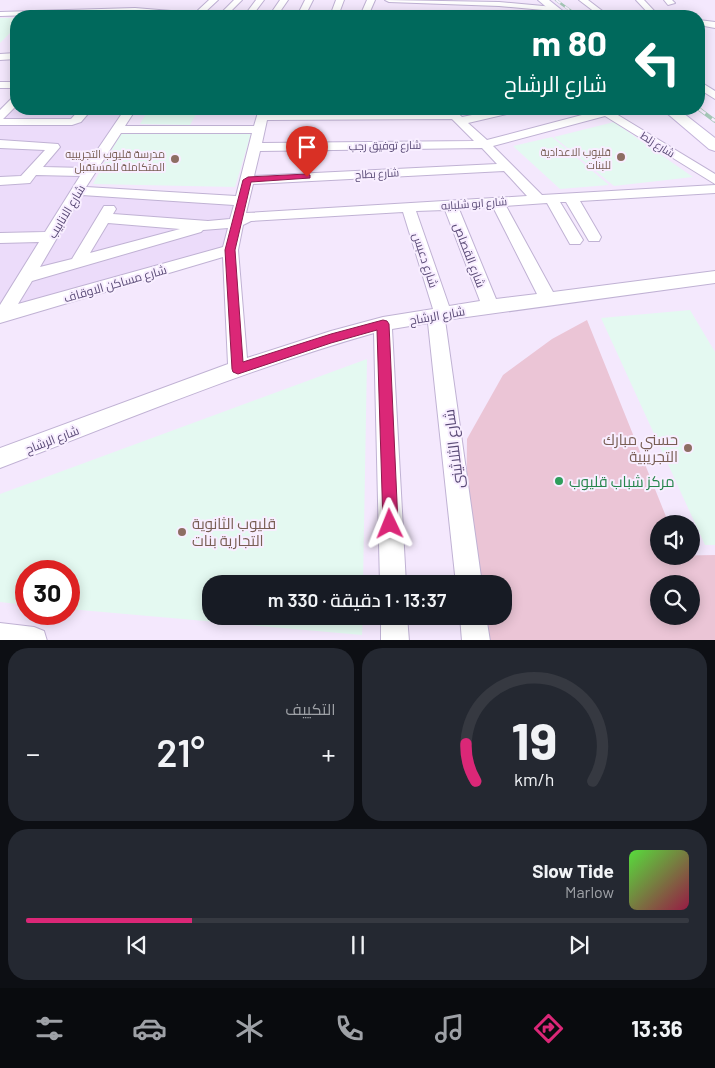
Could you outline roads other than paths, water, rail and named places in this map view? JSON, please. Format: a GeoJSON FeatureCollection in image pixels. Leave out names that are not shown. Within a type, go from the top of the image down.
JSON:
{"type":"FeatureCollection","features":[{"type":"Feature","properties":{"kind":"main road"},"geometry":{"type":"LineString","coordinates":[[535,0],[552,10]]}},
{"type":"Feature","properties":{"kind":"main road"},"geometry":{"type":"LineString","coordinates":[[676,115],[715,146]]}},
{"type":"Feature","properties":{"kind":"main road"},"geometry":{"type":"LineString","coordinates":[[687,115],[715,137]]}},
{"type":"Feature","properties":{"kind":"street"},"geometry":{"type":"LineString","coordinates":[[114,10],[129,0]]}},
{"type":"Feature","properties":{"kind":"street"},"geometry":{"type":"LineString","coordinates":[[141,10],[149,0]]}},
{"type":"Feature","properties":{"kind":"street"},"geometry":{"type":"LineString","coordinates":[[203,10],[214,0]]}},
{"type":"Feature","properties":{"kind":"street"},"geometry":{"type":"LineString","coordinates":[[228,10],[238,0]]}},
{"type":"Feature","properties":{"kind":"street"},"geometry":{"type":"LineString","coordinates":[[389,0],[398,4],[408,0],[464,1],[476,6],[499,2],[552,10]]}},
{"type":"Feature","properties":{"kind":"street"},"geometry":{"type":"LineString","coordinates":[[583,0],[597,10]]}},
{"type":"Feature","properties":{"kind":"street"},"geometry":{"type":"LineString","coordinates":[[640,0],[649,10]]}},
{"type":"Feature","properties":{"kind":"street"},"geometry":{"type":"LineString","coordinates":[[22,10],[29,4]]}},
{"type":"Feature","properties":{"kind":"street"},"geometry":{"type":"LineString","coordinates":[[173,10],[181,4]]}},
{"type":"Feature","properties":{"kind":"street"},"geometry":{"type":"LineString","coordinates":[[0,64],[8,57]]}},
{"type":"Feature","properties":{"kind":"street"},"geometry":{"type":"LineString","coordinates":[[0,116],[10,106]]}},
{"type":"Feature","properties":{"kind":"street"},"geometry":{"type":"LineString","coordinates":[[34,122],[41,115]]}},
{"type":"Feature","properties":{"kind":"street"},"geometry":{"type":"LineString","coordinates":[[0,122],[72,122],[81,115]]}},
{"type":"Feature","properties":{"kind":"street","name":"شارع الانابيب"},"geometry":{"type":"LineString","coordinates":[[2,316],[126,115]]}},
{"type":"Feature","properties":{"kind":"street"},"geometry":{"type":"LineString","coordinates":[[116,129],[262,119],[454,115],[507,167],[544,198],[575,240]]}},
{"type":"Feature","properties":{"kind":"street","name":"شارع توفيق رجب"},"geometry":{"type":"LineString","coordinates":[[255,146],[485,144],[586,115]]}},
{"type":"Feature","properties":{"kind":"street","name":"شارع زلط"},"geometry":{"type":"LineString","coordinates":[[612,115],[715,180]]}},
{"type":"Feature","properties":{"kind":"street"},"geometry":{"type":"LineString","coordinates":[[238,369],[230,250],[235,223],[248,180],[262,119]]}},
{"type":"Feature","properties":{"kind":"street"},"geometry":{"type":"LineString","coordinates":[[0,144],[54,146],[34,171],[23,181],[0,181]]}},
{"type":"Feature","properties":{"kind":"street"},"geometry":{"type":"LineString","coordinates":[[0,159],[13,144]]}},
{"type":"Feature","properties":{"kind":"street","name":"شارع بطاح"},"geometry":{"type":"LineString","coordinates":[[248,180],[507,167]]}},
{"type":"Feature","properties":{"kind":"street"},"geometry":{"type":"LineString","coordinates":[[34,171],[89,172]]}},
{"type":"Feature","properties":{"kind":"street","name":"شارع ابو شلبايه"},"geometry":{"type":"LineString","coordinates":[[208,226],[235,223],[248,218],[544,198],[715,189]]}},
{"type":"Feature","properties":{"kind":"street"},"geometry":{"type":"LineString","coordinates":[[78,191],[242,201]]}},
{"type":"Feature","properties":{"kind":"street"},"geometry":{"type":"LineString","coordinates":[[77,263],[118,193]]}},
{"type":"Feature","properties":{"kind":"street"},"geometry":{"type":"LineString","coordinates":[[570,197],[594,237]]}},
{"type":"Feature","properties":{"kind":"street"},"geometry":{"type":"LineString","coordinates":[[497,201],[548,298]]}},
{"type":"Feature","properties":{"kind":"street","name":"شارع القصاص"},"geometry":{"type":"LineString","coordinates":[[450,204],[490,306]]}},
{"type":"Feature","properties":{"kind":"street","name":"شارع دعبس"},"geometry":{"type":"LineString","coordinates":[[408,207],[440,314]]}},
{"type":"Feature","properties":{"kind":"street"},"geometry":{"type":"LineString","coordinates":[[104,218],[208,226]]}},
{"type":"Feature","properties":{"kind":"street"},"geometry":{"type":"LineString","coordinates":[[26,277],[208,226]]}},
{"type":"Feature","properties":{"kind":"street"},"geometry":{"type":"LineString","coordinates":[[1,239],[50,236]]}},
{"type":"Feature","properties":{"kind":"street","name":"شارع مساكن الاوقاف"},"geometry":{"type":"LineString","coordinates":[[2,316],[230,250]]}},
{"type":"Feature","properties":{"kind":"street","name":"شارع الرشاح"},"geometry":{"type":"LineString","coordinates":[[0,458],[238,369],[331,338],[383,324],[490,306],[715,276]]}},
{"type":"Feature","properties":{"kind":"street","name":"شارع الثلاثينى"},"geometry":{"type":"LineString","coordinates":[[440,314],[468,575]]}},
{"type":"Feature","properties":{"kind":"street"},"geometry":{"type":"LineString","coordinates":[[383,324],[393,575]]}},
{"type":"Feature","properties":{"kind":"street"},"geometry":{"type":"LineString","coordinates":[[394,625],[395,640]]}},
{"type":"Feature","properties":{"kind":"street"},"geometry":{"type":"LineString","coordinates":[[474,625],[476,640]]}},
{"type":"Feature","properties":{"kind":"street"},"geometry":{"type":"LineString","coordinates":[[0,636],[34,640]]}},
{"type":"Feature","properties":{"kind":"railway"},"geometry":{"type":"LineString","coordinates":[[556,0],[570,10]]}},
{"type":"Feature","properties":{"kind":"railway"},"geometry":{"type":"LineString","coordinates":[[705,114],[715,121]]}},
{"type":"Feature","properties":{"kind":"place","name":"قليوب الاعدادية للبنات"},"geometry":{"type":"Point","coordinates":[621,157]}},
{"type":"Feature","properties":{"kind":"place","name":"مدرسة قليوب التجريبيه المتكاملة للمستقبل"},"geometry":{"type":"Point","coordinates":[175,159]}},
{"type":"Feature","properties":{"kind":"place","name":"حسني مبارك التجريبية"},"geometry":{"type":"Point","coordinates":[688,448]}},
{"type":"Feature","properties":{"kind":"place","name":"مركز شباب قليوب"},"geometry":{"type":"Point","coordinates":[559,481]}},
{"type":"Feature","properties":{"kind":"place","name":"قليوب الثانوية التجارية بنات"},"geometry":{"type":"Point","coordinates":[182,532]}}]}
